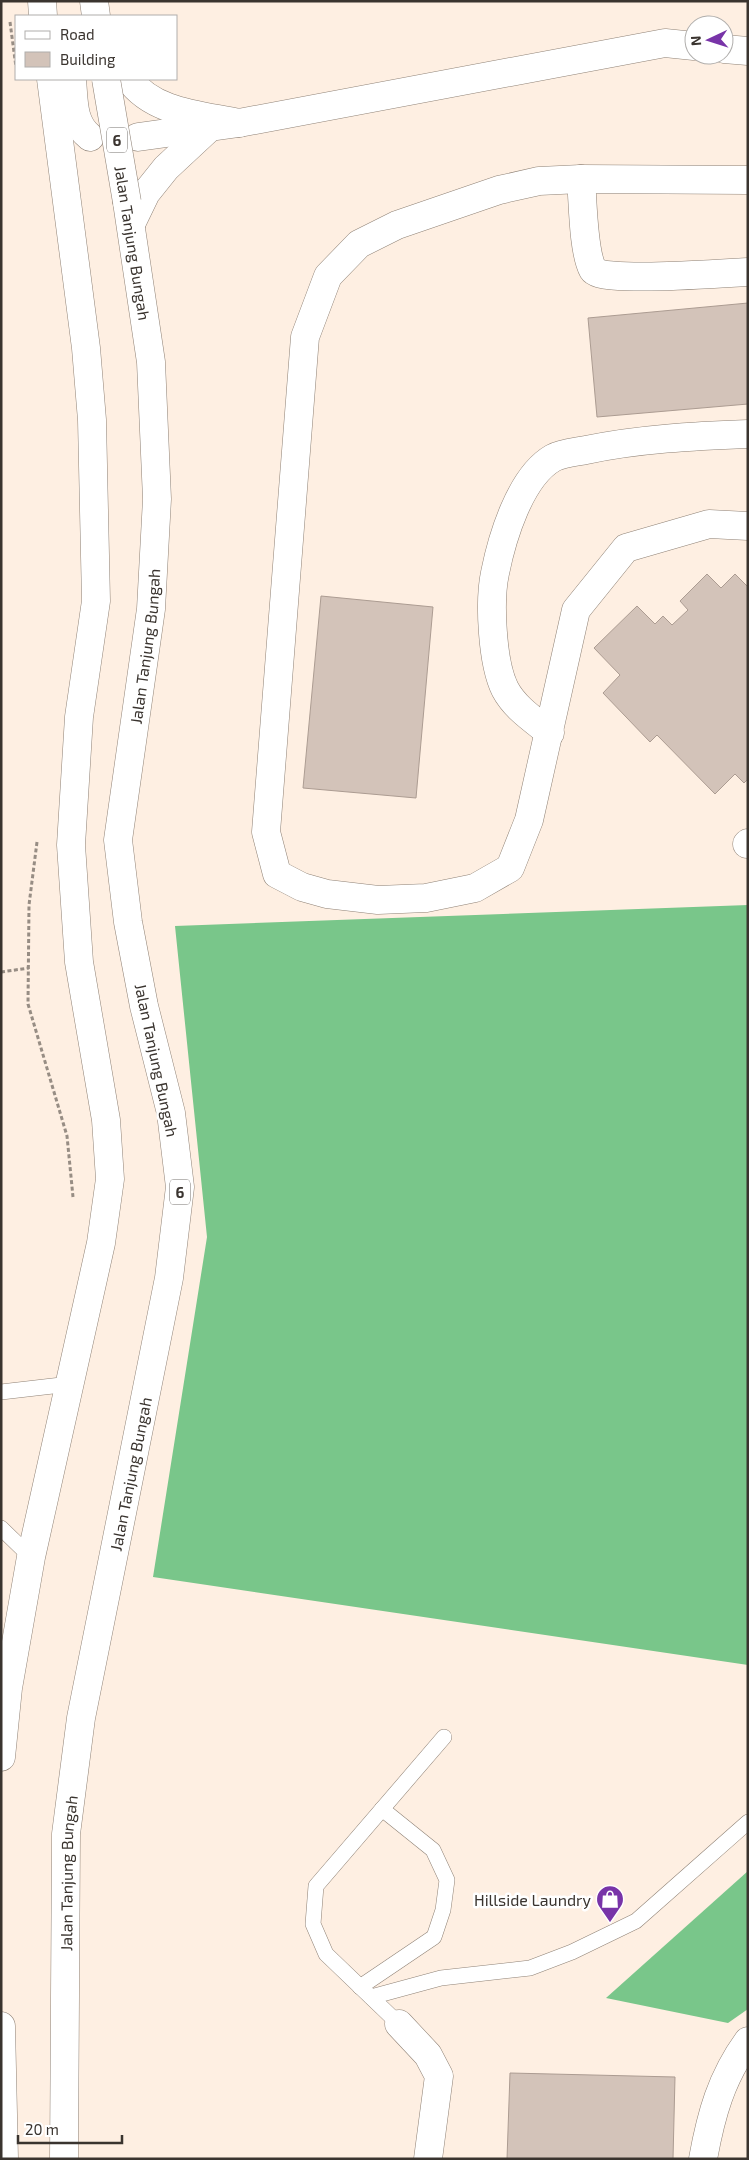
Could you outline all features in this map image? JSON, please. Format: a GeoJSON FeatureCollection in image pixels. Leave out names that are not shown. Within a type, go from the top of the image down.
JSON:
{"type":"FeatureCollection","features":[{"type":"Feature","properties":{"kind":"main road"},"geometry":{"type":"LineString","coordinates":[[138,137],[239,123],[666,43],[684,45]]}},
{"type":"Feature","properties":{"kind":"main road"},"geometry":{"type":"LineString","coordinates":[[734,50],[748,51]]}},
{"type":"Feature","properties":{"kind":"main road"},"geometry":{"type":"LineString","coordinates":[[1,1757],[8,1688],[31,1557],[101,1243],[110,1179],[106,1120],[78,962],[72,845],[79,717],[96,601],[92,420],[86,348],[51,80]]}},
{"type":"Feature","properties":{"kind":"main road"},"geometry":{"type":"LineString","coordinates":[[72,80],[76,120],[81,130],[90,137]]}},
{"type":"Feature","properties":{"kind":"main road","name":"Jalan Tanjung Bungah"},"geometry":{"type":"LineString","coordinates":[[64,2159],[66,1834],[81,1718],[168,1278],[180,1188],[171,1113],[144,1006],[128,922],[118,840],[151,609],[157,499],[150,362],[129,213],[106,80]]}},
{"type":"Feature","properties":{"kind":"main road"},"geometry":{"type":"LineString","coordinates":[[130,80],[160,106],[239,123]]}},
{"type":"Feature","properties":{"kind":"main road"},"geometry":{"type":"LineString","coordinates":[[129,213],[166,168],[209,128]]}},
{"type":"Feature","properties":{"kind":"main road"},"geometry":{"type":"LineString","coordinates":[[748,180],[580,179],[539,181],[499,190],[397,225],[359,244],[328,276],[305,338],[266,832],[277,874],[302,887],[327,894],[378,900],[426,898],[475,888],[510,868],[529,820],[576,610],[626,548],[709,524],[748,526]]}},
{"type":"Feature","properties":{"kind":"main road"},"geometry":{"type":"LineString","coordinates":[[580,179],[588,258],[594,272],[599,275],[632,277],[748,272]]}},
{"type":"Feature","properties":{"kind":"main road"},"geometry":{"type":"LineString","coordinates":[[550,733],[515,705],[504,688],[493,637],[492,608],[495,574],[519,496],[537,470],[554,457],[607,446],[748,434]]}},
{"type":"Feature","properties":{"kind":"main road"},"geometry":{"type":"LineString","coordinates":[[399,2024],[428,2055],[439,2076],[428,2159]]}},
{"type":"Feature","properties":{"kind":"main road"},"geometry":{"type":"LineString","coordinates":[[1,2026],[4,2159]]}},
{"type":"Feature","properties":{"kind":"main road"},"geometry":{"type":"LineString","coordinates":[[703,2159],[711,2116],[725,2080],[748,2041]]}},
{"type":"Feature","properties":{"kind":"lane"},"geometry":{"type":"LineString","coordinates":[[1,1392],[70,1384]]}},
{"type":"Feature","properties":{"kind":"lane"},"geometry":{"type":"LineString","coordinates":[[1,1528],[31,1557]]}},
{"type":"Feature","properties":{"kind":"lane"},"geometry":{"type":"LineString","coordinates":[[399,2024],[326,1954],[313,1924],[316,1886],[444,1737]]}},
{"type":"Feature","properties":{"kind":"lane"},"geometry":{"type":"LineString","coordinates":[[366,1992],[434,1937],[443,1910],[447,1880],[432,1850],[382,1809]]}},
{"type":"Feature","properties":{"kind":"lane"},"geometry":{"type":"LineString","coordinates":[[366,1992],[442,1978],[530,1968],[572,1952],[636,1921],[748,1822]]}},
{"type":"Feature","properties":{"kind":"path"},"geometry":{"type":"LineString","coordinates":[[9,18],[15,60]]}},
{"type":"Feature","properties":{"kind":"path"},"geometry":{"type":"LineString","coordinates":[[1,972],[29,968]]}},
{"type":"Feature","properties":{"kind":"green space"},"geometry":{"type":"Polygon","coordinates":[[[748,905],[748,1665],[153,1577],[207,1237],[175,926],[748,905]]]}},
{"type":"Feature","properties":{"kind":"green space"},"geometry":{"type":"Polygon","coordinates":[[[748,1871],[748,2009],[728,2023],[606,1998],[748,1871]]]}},
{"type":"Feature","properties":{"kind":"building"},"geometry":{"type":"Polygon","coordinates":[[[748,303],[748,404],[597,417],[588,318],[748,303]]]}},
{"type":"Feature","properties":{"kind":"building"},"geometry":{"type":"Polygon","coordinates":[[[707,574],[721,588],[735,574],[748,587],[748,779],[744,783],[735,774],[715,794],[657,735],[650,742],[603,693],[620,675],[594,648],[637,606],[655,624],[663,616],[672,625],[688,610],[680,601],[707,574]]]}},
{"type":"Feature","properties":{"kind":"building"},"geometry":{"type":"Polygon","coordinates":[[[321,596],[433,607],[416,798],[303,788],[321,596]]]}},
{"type":"Feature","properties":{"kind":"building"},"geometry":{"type":"Polygon","coordinates":[[[510,2073],[675,2077],[673,2159],[507,2159],[510,2073]]]}},
{"type":"Feature","properties":{"kind":"place","name":"Hillside Laundry"},"geometry":{"type":"Point","coordinates":[610,1923]}}]}
